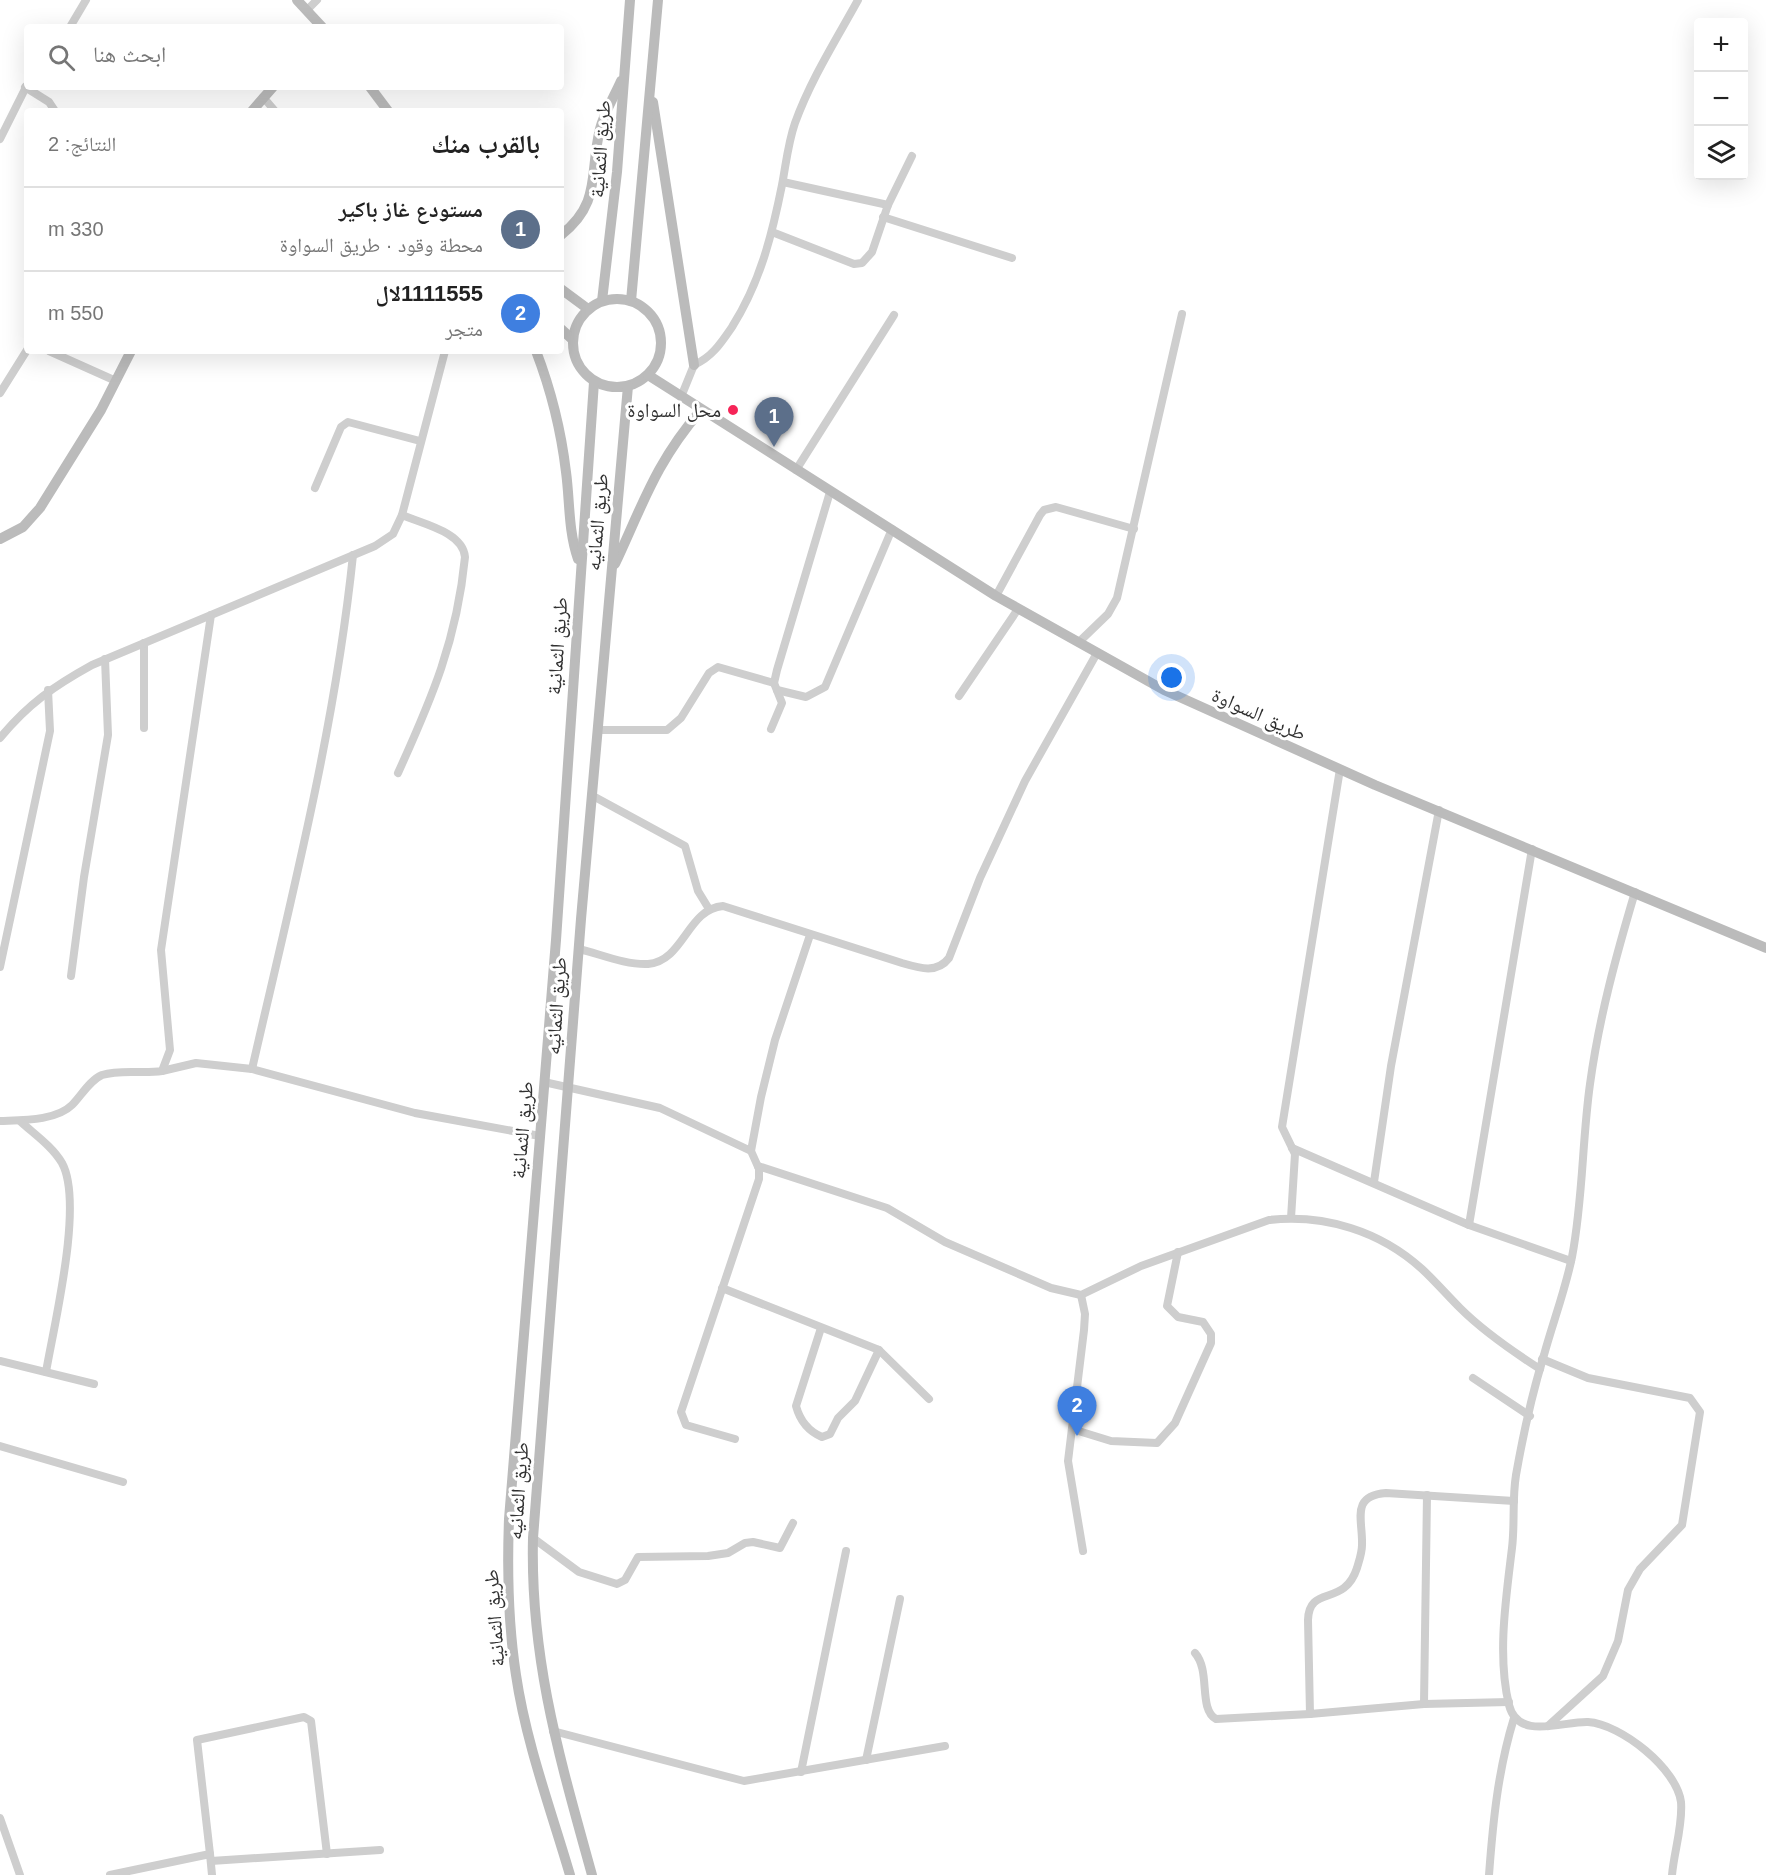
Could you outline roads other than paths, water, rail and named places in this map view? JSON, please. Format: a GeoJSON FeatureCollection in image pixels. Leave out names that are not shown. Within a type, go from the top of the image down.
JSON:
{"type":"FeatureCollection","features":[{"type":"Feature","properties":{"kind":"street"},"geometry":{"type":"LineString","coordinates":[[72,24],[86,0]]}},
{"type":"Feature","properties":{"kind":"street"},"geometry":{"type":"LineString","coordinates":[[297,0],[320,24]]}},
{"type":"Feature","properties":{"kind":"street"},"geometry":{"type":"LineString","coordinates":[[308,10],[317,0]]}},
{"type":"Feature","properties":{"kind":"street","name":"طريق الثمانية"},"geometry":{"type":"LineString","coordinates":[[602,301],[617,172],[630,0]]}},
{"type":"Feature","properties":{"kind":"street"},"geometry":{"type":"LineString","coordinates":[[631,301],[658,0]]}},
{"type":"Feature","properties":{"kind":"street"},"geometry":{"type":"LineString","coordinates":[[694,366],[708,358],[717,348],[737,318],[757,280],[772,232],[788,146],[805,99],[858,0]]}},
{"type":"Feature","properties":{"kind":"street"},"geometry":{"type":"LineString","coordinates":[[564,232],[582,215],[590,194],[601,126],[623,76]]}},
{"type":"Feature","properties":{"kind":"street"},"geometry":{"type":"LineString","coordinates":[[650,84],[694,366],[681,397]]}},
{"type":"Feature","properties":{"kind":"street"},"geometry":{"type":"LineString","coordinates":[[0,140],[24,90]]}},
{"type":"Feature","properties":{"kind":"street"},"geometry":{"type":"LineString","coordinates":[[32,90],[49,102],[53,108]]}},
{"type":"Feature","properties":{"kind":"street"},"geometry":{"type":"LineString","coordinates":[[254,108],[270,90]]}},
{"type":"Feature","properties":{"kind":"street"},"geometry":{"type":"LineString","coordinates":[[372,90],[386,108]]}},
{"type":"Feature","properties":{"kind":"street"},"geometry":{"type":"LineString","coordinates":[[263,97],[272,108]]}},
{"type":"Feature","properties":{"kind":"street"},"geometry":{"type":"LineString","coordinates":[[772,232],[858,264],[872,252],[883,217],[912,156]]}},
{"type":"Feature","properties":{"kind":"street"},"geometry":{"type":"LineString","coordinates":[[783,182],[888,205]]}},
{"type":"Feature","properties":{"kind":"street"},"geometry":{"type":"LineString","coordinates":[[883,217],[1012,258]]}},
{"type":"Feature","properties":{"kind":"street"},"geometry":{"type":"LineString","coordinates":[[564,291],[588,309]]}},
{"type":"Feature","properties":{"kind":"street"},"geometry":{"type":"LineString","coordinates":[[621,299],[631,301],[650,314],[660,333],[659,356],[648,375],[628,386],[605,386],[594,382],[577,363],[572,339],[575,328],[588,309],[602,301],[621,299]]}},
{"type":"Feature","properties":{"kind":"street"},"geometry":{"type":"LineString","coordinates":[[1079,642],[1113,607],[1134,529],[1182,314]]}},
{"type":"Feature","properties":{"kind":"street"},"geometry":{"type":"LineString","coordinates":[[796,470],[894,315]]}},
{"type":"Feature","properties":{"kind":"street"},"geometry":{"type":"LineString","coordinates":[[564,332],[572,339]]}},
{"type":"Feature","properties":{"kind":"street"},"geometry":{"type":"LineString","coordinates":[[0,393],[24,354]]}},
{"type":"Feature","properties":{"kind":"street"},"geometry":{"type":"LineString","coordinates":[[56,354],[116,381]]}},
{"type":"Feature","properties":{"kind":"street"},"geometry":{"type":"LineString","coordinates":[[0,539],[23,527],[40,508],[73,458],[129,354]]}},
{"type":"Feature","properties":{"kind":"street"},"geometry":{"type":"LineString","coordinates":[[0,738],[17,718],[48,690],[105,659],[375,546],[393,534],[402,515],[444,354]]}},
{"type":"Feature","properties":{"kind":"street"},"geometry":{"type":"LineString","coordinates":[[537,354],[556,410],[566,473],[570,531],[580,566]]}},
{"type":"Feature","properties":{"kind":"street","name":"طريق السواوة"},"geometry":{"type":"LineString","coordinates":[[648,375],[996,596],[1190,703],[1340,769],[1766,948]]}},
{"type":"Feature","properties":{"kind":"street","name":"طريق الثمانية"},"geometry":{"type":"LineString","coordinates":[[570,1875],[523,1709],[516,1676],[507,1586],[508,1519],[540,1136],[594,382]]}},
{"type":"Feature","properties":{"kind":"street","name":"طريق الثمانيه"},"geometry":{"type":"LineString","coordinates":[[592,1875],[544,1691],[534,1613],[532,1538],[579,949],[628,386]]}},
{"type":"Feature","properties":{"kind":"street"},"geometry":{"type":"LineString","coordinates":[[611,572],[662,462],[701,410]]}},
{"type":"Feature","properties":{"kind":"street"},"geometry":{"type":"LineString","coordinates":[[315,488],[341,427],[348,422],[420,441]]}},
{"type":"Feature","properties":{"kind":"street"},"geometry":{"type":"LineString","coordinates":[[771,729],[782,703],[776,687],[796,601],[830,492]]}},
{"type":"Feature","properties":{"kind":"street"},"geometry":{"type":"LineString","coordinates":[[996,596],[1040,515],[1048,508],[1056,507],[1134,529]]}},
{"type":"Feature","properties":{"kind":"street"},"geometry":{"type":"LineString","coordinates":[[398,773],[450,646],[459,610],[465,557],[464,549],[454,538],[402,515]]}},
{"type":"Feature","properties":{"kind":"street"},"geometry":{"type":"LineString","coordinates":[[599,730],[667,730],[681,718],[709,673],[718,667],[806,696],[819,692],[825,687],[892,529]]}},
{"type":"Feature","properties":{"kind":"street"},"geometry":{"type":"LineString","coordinates":[[252,1069],[302,855],[344,638],[353,555]]}},
{"type":"Feature","properties":{"kind":"street"},"geometry":{"type":"LineString","coordinates":[[959,696],[1018,609]]}},
{"type":"Feature","properties":{"kind":"street"},"geometry":{"type":"LineString","coordinates":[[162,1071],[170,1050],[161,950],[211,615]]}},
{"type":"Feature","properties":{"kind":"street"},"geometry":{"type":"LineString","coordinates":[[144,643],[144,728]]}},
{"type":"Feature","properties":{"kind":"street"},"geometry":{"type":"LineString","coordinates":[[579,949],[631,963],[653,963],[671,952],[697,918],[709,909],[723,906],[917,968],[936,968],[945,963],[980,878],[1025,782],[1097,653]]}},
{"type":"Feature","properties":{"kind":"street"},"geometry":{"type":"LineString","coordinates":[[71,976],[84,877],[108,735],[105,659]]}},
{"type":"Feature","properties":{"kind":"street"},"geometry":{"type":"LineString","coordinates":[[0,967],[50,731],[48,690]]}},
{"type":"Feature","properties":{"kind":"street"},"geometry":{"type":"LineString","coordinates":[[1291,1218],[1295,1163],[1292,1148],[1283,1134],[1282,1121],[1340,769]]}},
{"type":"Feature","properties":{"kind":"street"},"geometry":{"type":"LineString","coordinates":[[593,796],[686,846],[698,891],[709,909]]}},
{"type":"Feature","properties":{"kind":"street"},"geometry":{"type":"LineString","coordinates":[[1374,1182],[1393,1055],[1439,810]]}},
{"type":"Feature","properties":{"kind":"street"},"geometry":{"type":"LineString","coordinates":[[1469,1225],[1532,849]]}},
{"type":"Feature","properties":{"kind":"street"},"geometry":{"type":"LineString","coordinates":[[1489,1875],[1497,1786],[1514,1718],[1509,1702],[1504,1622],[1514,1526],[1516,1473],[1542,1359],[1571,1261],[1597,1042],[1611,971],[1635,892]]}},
{"type":"Feature","properties":{"kind":"street"},"geometry":{"type":"LineString","coordinates":[[735,1439],[686,1425],[681,1412],[759,1179],[758,1166],[751,1151],[768,1067],[810,935]]}},
{"type":"Feature","properties":{"kind":"street"},"geometry":{"type":"LineString","coordinates":[[0,1121],[57,1114],[70,1107],[100,1076],[119,1072],[162,1071],[196,1063],[252,1069],[415,1113],[540,1136]]}},
{"type":"Feature","properties":{"kind":"street"},"geometry":{"type":"LineString","coordinates":[[544,1082],[660,1108],[751,1151]]}},
{"type":"Feature","properties":{"kind":"street"},"geometry":{"type":"LineString","coordinates":[[20,1120],[54,1151],[68,1177],[70,1203],[68,1236],[46,1372]]}},
{"type":"Feature","properties":{"kind":"street"},"geometry":{"type":"LineString","coordinates":[[1292,1148],[1469,1225],[1571,1261]]}},
{"type":"Feature","properties":{"kind":"street"},"geometry":{"type":"LineString","coordinates":[[758,1166],[888,1208],[945,1242],[1051,1288],[1081,1295],[1178,1251],[1269,1220],[1291,1218],[1352,1228],[1399,1251],[1422,1269],[1476,1323],[1540,1369]]}},
{"type":"Feature","properties":{"kind":"street"},"geometry":{"type":"LineString","coordinates":[[1072,1429],[1111,1441],[1147,1444],[1157,1443],[1164,1438],[1175,1424],[1210,1342],[1211,1334],[1203,1322],[1178,1317],[1167,1306],[1178,1251]]}},
{"type":"Feature","properties":{"kind":"street"},"geometry":{"type":"LineString","coordinates":[[722,1288],[879,1350],[929,1399]]}},
{"type":"Feature","properties":{"kind":"street"},"geometry":{"type":"LineString","coordinates":[[1081,1295],[1084,1330],[1069,1474],[1083,1551]]}},
{"type":"Feature","properties":{"kind":"street"},"geometry":{"type":"LineString","coordinates":[[821,1328],[796,1406],[801,1419],[810,1430],[822,1437],[830,1434],[838,1418],[855,1401],[879,1350]]}},
{"type":"Feature","properties":{"kind":"street"},"geometry":{"type":"LineString","coordinates":[[1542,1359],[1588,1378],[1690,1398],[1700,1412],[1682,1525],[1640,1569],[1628,1590],[1618,1641],[1607,1670],[1547,1727]]}},
{"type":"Feature","properties":{"kind":"street"},"geometry":{"type":"LineString","coordinates":[[0,1361],[94,1384]]}},
{"type":"Feature","properties":{"kind":"street"},"geometry":{"type":"LineString","coordinates":[[1473,1378],[1530,1416]]}},
{"type":"Feature","properties":{"kind":"street"},"geometry":{"type":"LineString","coordinates":[[0,1446],[123,1482]]}},
{"type":"Feature","properties":{"kind":"street"},"geometry":{"type":"LineString","coordinates":[[1310,1714],[1308,1609],[1319,1598],[1344,1589],[1353,1579],[1362,1547],[1362,1503],[1376,1494],[1514,1501]]}},
{"type":"Feature","properties":{"kind":"street"},"geometry":{"type":"LineString","coordinates":[[1424,1704],[1427,1495]]}},
{"type":"Feature","properties":{"kind":"street"},"geometry":{"type":"LineString","coordinates":[[532,1538],[579,1572],[599,1581],[616,1584],[625,1580],[633,1560],[638,1557],[708,1556],[728,1553],[745,1543],[753,1542],[780,1548],[789,1536],[793,1523]]}},
{"type":"Feature","properties":{"kind":"street"},"geometry":{"type":"LineString","coordinates":[[801,1772],[846,1551]]}},
{"type":"Feature","properties":{"kind":"street"},"geometry":{"type":"LineString","coordinates":[[866,1760],[900,1599]]}},
{"type":"Feature","properties":{"kind":"street"},"geometry":{"type":"LineString","coordinates":[[1195,1653],[1202,1662],[1208,1711],[1216,1719],[1424,1704],[1509,1702]]}},
{"type":"Feature","properties":{"kind":"street"},"geometry":{"type":"LineString","coordinates":[[212,1875],[197,1740],[304,1716],[311,1721],[327,1854]]}},
{"type":"Feature","properties":{"kind":"street"},"geometry":{"type":"LineString","coordinates":[[1514,1718],[1524,1724],[1547,1727],[1588,1722],[1602,1725],[1630,1739],[1664,1767],[1673,1778],[1682,1805],[1672,1875]]}},
{"type":"Feature","properties":{"kind":"street"},"geometry":{"type":"LineString","coordinates":[[553,1731],[735,1780],[756,1780],[945,1746]]}},
{"type":"Feature","properties":{"kind":"street"},"geometry":{"type":"LineString","coordinates":[[0,1818],[20,1875]]}},
{"type":"Feature","properties":{"kind":"street"},"geometry":{"type":"LineString","coordinates":[[110,1875],[211,1857],[327,1854],[380,1850]]}},
{"type":"Feature","properties":{"kind":"place","name":"محل السواوة"},"geometry":{"type":"Point","coordinates":[733,410]}},
{"type":"Feature","properties":{"kind":"place","name":"مستودع غاز باكير"},"geometry":{"type":"Point","coordinates":[774,447]}},
{"type":"Feature","properties":{"kind":"place","name":"1111555لال"},"geometry":{"type":"Point","coordinates":[1077,1436]}}]}
